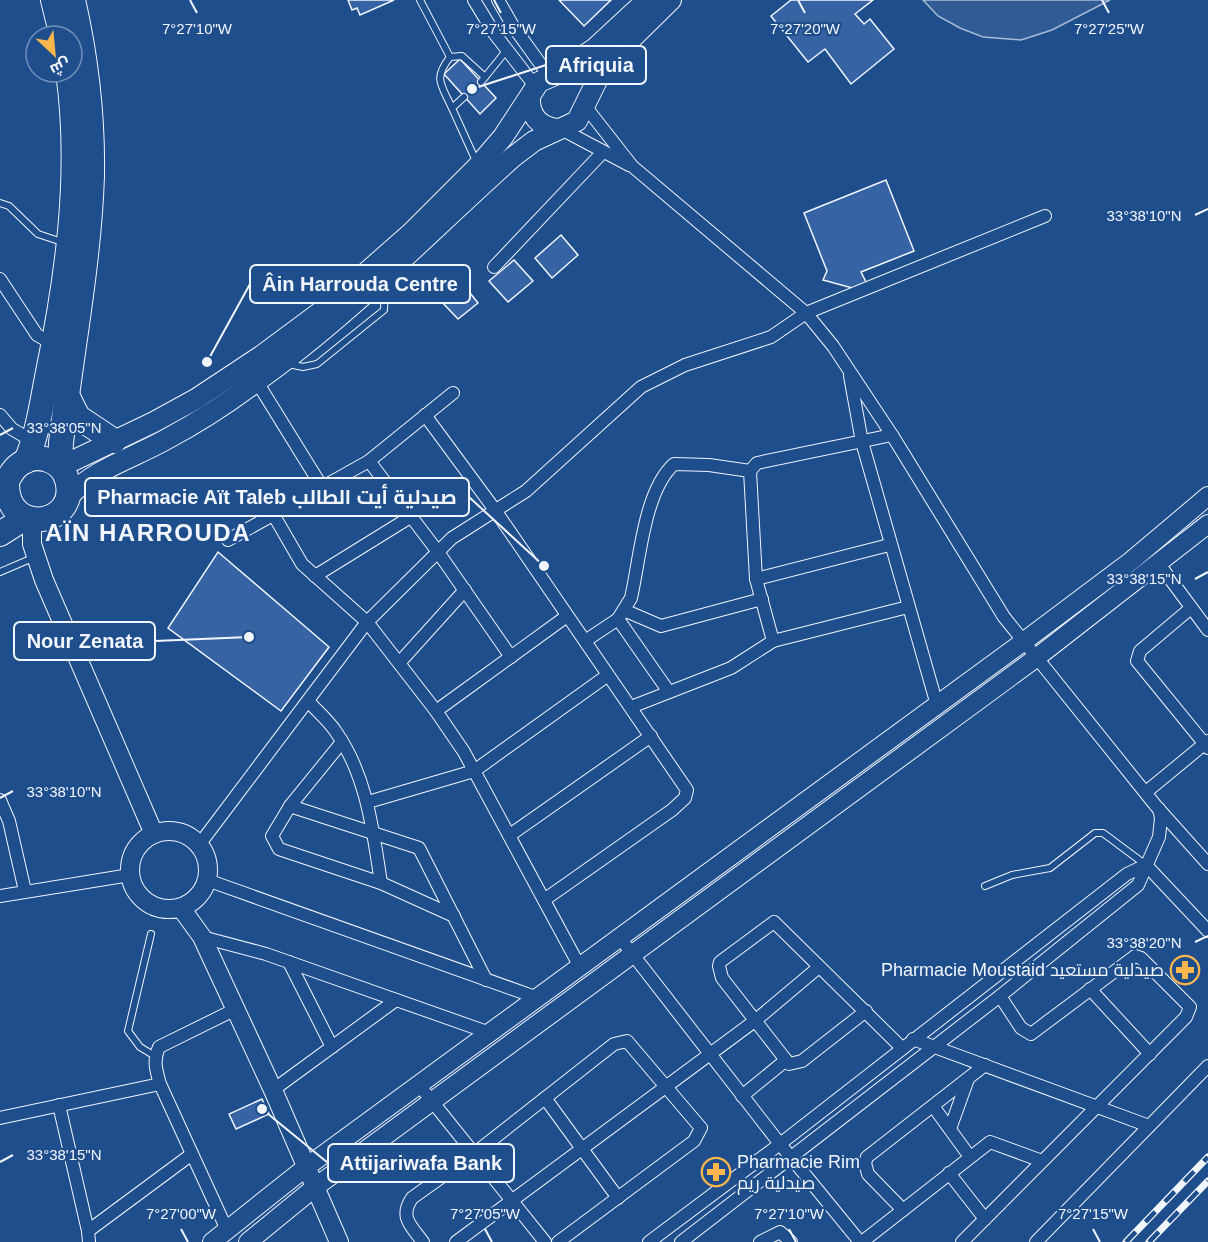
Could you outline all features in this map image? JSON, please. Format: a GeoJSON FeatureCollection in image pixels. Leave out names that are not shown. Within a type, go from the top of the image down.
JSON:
{"type":"FeatureCollection","features":[{"type":"Feature","properties":{"kind":"highway"},"geometry":{"type":"LineString","coordinates":[[53,0],[65,24]]}},
{"type":"Feature","properties":{"kind":"highway"},"geometry":{"type":"LineString","coordinates":[[72,24],[73,0]]}},
{"type":"Feature","properties":{"kind":"highway"},"geometry":{"type":"LineString","coordinates":[[78,24],[88,0]]}},
{"type":"Feature","properties":{"kind":"highway"},"geometry":{"type":"LineString","coordinates":[[60,467],[67,395],[64,347],[68,244],[74,183],[69,84]]}},
{"type":"Feature","properties":{"kind":"highway"},"geometry":{"type":"LineString","coordinates":[[29,519],[11,504],[4,490],[14,470],[30,451],[64,347],[92,176],[92,138],[81,84]]}},
{"type":"Feature","properties":{"kind":"highway"},"geometry":{"type":"LineString","coordinates":[[67,395],[78,417],[114,441]]}},
{"type":"Feature","properties":{"kind":"highway"},"geometry":{"type":"LineString","coordinates":[[0,534],[29,519],[50,518],[58,513],[68,497],[66,476],[60,467],[30,451]]}},
{"type":"Feature","properties":{"kind":"main road"},"geometry":{"type":"LineString","coordinates":[[60,467],[196,399],[294,333],[411,233],[478,166],[503,137],[542,83],[595,48],[647,0]]}},
{"type":"Feature","properties":{"kind":"main road"},"geometry":{"type":"LineString","coordinates":[[68,497],[98,471],[164,441],[257,382],[338,320],[513,156],[534,141],[577,122],[604,66],[671,0]]}},
{"type":"Feature","properties":{"kind":"main road"},"geometry":{"type":"LineString","coordinates":[[542,83],[567,76],[578,83],[585,104]]}},
{"type":"Feature","properties":{"kind":"main road"},"geometry":{"type":"LineString","coordinates":[[542,83],[531,109],[536,119],[545,127],[559,129]]}},
{"type":"Feature","properties":{"kind":"street"},"geometry":{"type":"LineString","coordinates":[[474,0],[506,51],[542,83]]}},
{"type":"Feature","properties":{"kind":"street"},"geometry":{"type":"LineString","coordinates":[[498,0],[521,38],[542,83]]}},
{"type":"Feature","properties":{"kind":"street"},"geometry":{"type":"LineString","coordinates":[[585,104],[632,166],[806,313],[849,370],[892,435],[1004,617],[1159,809],[1208,864]]}},
{"type":"Feature","properties":{"kind":"street"},"geometry":{"type":"LineString","coordinates":[[559,129],[632,166]]}},
{"type":"Feature","properties":{"kind":"street"},"geometry":{"type":"LineString","coordinates":[[494,267],[603,152]]}},
{"type":"Feature","properties":{"kind":"street"},"geometry":{"type":"LineString","coordinates":[[199,844],[367,622],[452,538],[526,490],[641,387],[685,365],[771,337],[806,313],[1045,216]]}},
{"type":"Feature","properties":{"kind":"street"},"geometry":{"type":"LineString","coordinates":[[0,279],[36,335],[64,347]]}},
{"type":"Feature","properties":{"kind":"street"},"geometry":{"type":"LineString","coordinates":[[849,370],[862,442],[889,544],[937,705]]}},
{"type":"Feature","properties":{"kind":"street"},"geometry":{"type":"LineString","coordinates":[[257,382],[322,488]]}},
{"type":"Feature","properties":{"kind":"street"},"geometry":{"type":"LineString","coordinates":[[228,540],[369,460],[453,393]]}},
{"type":"Feature","properties":{"kind":"street"},"geometry":{"type":"LineString","coordinates":[[0,415],[30,451]]}},
{"type":"Feature","properties":{"kind":"street"},"geometry":{"type":"LineString","coordinates":[[425,415],[495,510],[687,790],[685,798],[544,900]]}},
{"type":"Feature","properties":{"kind":"street"},"geometry":{"type":"LineString","coordinates":[[773,642],[756,579],[750,471],[758,463],[892,435]]}},
{"type":"Feature","properties":{"kind":"street"},"geometry":{"type":"LineString","coordinates":[[369,460],[438,552],[511,657]]}},
{"type":"Feature","properties":{"kind":"street"},"geometry":{"type":"LineString","coordinates":[[585,641],[622,615],[631,598],[654,491],[666,471],[674,464],[709,465],[750,471]]}},
{"type":"Feature","properties":{"kind":"street"},"geometry":{"type":"LineString","coordinates":[[212,1242],[305,1168],[1023,642],[1131,561],[1208,496]]}},
{"type":"Feature","properties":{"kind":"street"},"geometry":{"type":"LineString","coordinates":[[273,514],[302,564],[367,622],[436,711],[474,771],[580,967]]}},
{"type":"Feature","properties":{"kind":"street"},"geometry":{"type":"LineString","coordinates":[[315,576],[412,516]]}},
{"type":"Feature","properties":{"kind":"street"},"geometry":{"type":"LineString","coordinates":[[29,519],[36,557],[154,834]]}},
{"type":"Feature","properties":{"kind":"street"},"geometry":{"type":"LineString","coordinates":[[248,1242],[314,1188],[431,1101],[1036,658],[1208,524]]}},
{"type":"Feature","properties":{"kind":"street"},"geometry":{"type":"LineString","coordinates":[[756,579],[889,544]]}},
{"type":"Feature","properties":{"kind":"street"},"geometry":{"type":"LineString","coordinates":[[1159,564],[1208,630]]}},
{"type":"Feature","properties":{"kind":"street"},"geometry":{"type":"LineString","coordinates":[[400,662],[465,590]]}},
{"type":"Feature","properties":{"kind":"street"},"geometry":{"type":"LineString","coordinates":[[622,615],[661,626],[762,599]]}},
{"type":"Feature","properties":{"kind":"street"},"geometry":{"type":"LineString","coordinates":[[631,707],[731,668],[773,642],[908,607]]}},
{"type":"Feature","properties":{"kind":"street"},"geometry":{"type":"LineString","coordinates":[[1146,792],[1207,744],[1137,661],[1140,651],[1191,608]]}},
{"type":"Feature","properties":{"kind":"street"},"geometry":{"type":"LineString","coordinates":[[622,615],[669,692]]}},
{"type":"Feature","properties":{"kind":"street"},"geometry":{"type":"LineString","coordinates":[[436,711],[567,616]]}},
{"type":"Feature","properties":{"kind":"street"},"geometry":{"type":"LineString","coordinates":[[368,802],[474,771],[608,675]]}},
{"type":"Feature","properties":{"kind":"street"},"geometry":{"type":"LineString","coordinates":[[308,701],[336,731],[368,802],[381,883]]}},
{"type":"Feature","properties":{"kind":"street"},"geometry":{"type":"LineString","coordinates":[[510,835],[651,736]]}},
{"type":"Feature","properties":{"kind":"street"},"geometry":{"type":"LineString","coordinates":[[342,742],[290,806],[272,836],[277,847],[381,883],[454,916]]}},
{"type":"Feature","properties":{"kind":"street"},"geometry":{"type":"LineString","coordinates":[[0,800],[9,821],[25,891]]}},
{"type":"Feature","properties":{"kind":"street"},"geometry":{"type":"LineString","coordinates":[[290,806],[419,848],[486,980]]}},
{"type":"Feature","properties":{"kind":"street"},"geometry":{"type":"LineString","coordinates":[[681,1242],[935,1047],[1138,885],[1159,837],[1161,818],[1159,809]]}},
{"type":"Feature","properties":{"kind":"street"},"geometry":{"type":"LineString","coordinates":[[166,831],[180,832],[199,844],[208,865],[207,880],[187,904],[167,909],[152,905],[141,897],[130,875],[130,863],[135,850],[154,834],[166,831]]}},
{"type":"Feature","properties":{"kind":"street"},"geometry":{"type":"LineString","coordinates":[[1146,865],[1208,931]]}},
{"type":"Feature","properties":{"kind":"street"},"geometry":{"type":"LineString","coordinates":[[649,1242],[780,1144],[913,1038],[1127,874],[1146,865]]}},
{"type":"Feature","properties":{"kind":"street"},"geometry":{"type":"LineString","coordinates":[[0,896],[130,875]]}},
{"type":"Feature","properties":{"kind":"street"},"geometry":{"type":"LineString","coordinates":[[207,880],[538,998]]}},
{"type":"Feature","properties":{"kind":"street"},"geometry":{"type":"LineString","coordinates":[[187,904],[273,1090],[339,1242]]}},
{"type":"Feature","properties":{"kind":"street"},"geometry":{"type":"LineString","coordinates":[[867,1011],[802,1061],[794,1064],[786,1060],[722,978],[720,962],[774,922],[867,1011],[902,1048]]}},
{"type":"Feature","properties":{"kind":"street"},"geometry":{"type":"LineString","coordinates":[[201,935],[290,962],[490,1033]]}},
{"type":"Feature","properties":{"kind":"street"},"geometry":{"type":"LineString","coordinates":[[620,938],[780,1144],[861,1242],[990,1142],[1042,1161]]}},
{"type":"Feature","properties":{"kind":"street"},"geometry":{"type":"LineString","coordinates":[[962,1242],[1186,1017],[1190,1006],[1141,958],[1135,956],[1031,1034],[1021,1028],[1000,996]]}},
{"type":"Feature","properties":{"kind":"street"},"geometry":{"type":"LineString","coordinates":[[290,962],[332,1047]]}},
{"type":"Feature","properties":{"kind":"street"},"geometry":{"type":"LineString","coordinates":[[456,1242],[756,1020],[819,967]]}},
{"type":"Feature","properties":{"kind":"street"},"geometry":{"type":"LineString","coordinates":[[1090,989],[1150,1054]]}},
{"type":"Feature","properties":{"kind":"street"},"geometry":{"type":"LineString","coordinates":[[273,1090],[396,1000]]}},
{"type":"Feature","properties":{"kind":"street"},"geometry":{"type":"LineString","coordinates":[[227,1230],[160,1084],[155,1068],[155,1056],[159,1047],[236,1009]]}},
{"type":"Feature","properties":{"kind":"street"},"geometry":{"type":"LineString","coordinates":[[913,1038],[1149,1126]]}},
{"type":"Feature","properties":{"kind":"street"},"geometry":{"type":"LineString","coordinates":[[423,1242],[405,1219],[405,1209],[412,1198],[475,1153],[614,1044],[627,1041],[701,1128],[694,1141],[558,1242]]}},
{"type":"Feature","properties":{"kind":"street"},"geometry":{"type":"LineString","coordinates":[[742,1096],[786,1060]]}},
{"type":"Feature","properties":{"kind":"street"},"geometry":{"type":"LineString","coordinates":[[903,1210],[868,1174],[865,1162],[867,1157],[985,1065]]}},
{"type":"Feature","properties":{"kind":"street"},"geometry":{"type":"LineString","coordinates":[[1036,1242],[1208,1066]]}},
{"type":"Feature","properties":{"kind":"street"},"geometry":{"type":"LineString","coordinates":[[950,1129],[968,1078]]}},
{"type":"Feature","properties":{"kind":"street"},"geometry":{"type":"LineString","coordinates":[[0,1118],[160,1084]]}},
{"type":"Feature","properties":{"kind":"street"},"geometry":{"type":"LineString","coordinates":[[418,1085],[545,1242]]}},
{"type":"Feature","properties":{"kind":"street"},"geometry":{"type":"LineString","coordinates":[[545,1098],[618,1198]]}},
{"type":"Feature","properties":{"kind":"street"},"geometry":{"type":"LineString","coordinates":[[59,1105],[88,1236],[192,1154]]}},
{"type":"Feature","properties":{"kind":"street"},"geometry":{"type":"LineString","coordinates":[[933,1106],[970,1157]]}},
{"type":"Feature","properties":{"kind":"street"},"geometry":{"type":"LineString","coordinates":[[949,1173],[985,1219]]}},
{"type":"Feature","properties":{"kind":"street"},"geometry":{"type":"LineString","coordinates":[[760,1242],[780,1232],[791,1242]]}},
{"type":"Feature","properties":{"kind":"lane"},"geometry":{"type":"LineString","coordinates":[[420,0],[450,57]]}},
{"type":"Feature","properties":{"kind":"lane"},"geometry":{"type":"LineString","coordinates":[[450,57],[462,56],[483,79],[506,51]]}},
{"type":"Feature","properties":{"kind":"lane"},"geometry":{"type":"LineString","coordinates":[[450,57],[438,75],[478,166]]}},
{"type":"Feature","properties":{"kind":"lane"},"geometry":{"type":"LineString","coordinates":[[452,108],[464,97]]}},
{"type":"Feature","properties":{"kind":"lane"},"geometry":{"type":"LineString","coordinates":[[0,203],[9,206],[38,234],[68,244]]}},
{"type":"Feature","properties":{"kind":"lane"},"geometry":{"type":"LineString","coordinates":[[0,572],[36,557]]}},
{"type":"Feature","properties":{"kind":"lane"},"geometry":{"type":"LineString","coordinates":[[984,886],[1012,875],[1050,868],[1095,832],[1103,833],[1146,865]]}},
{"type":"Feature","properties":{"kind":"lane"},"geometry":{"type":"LineString","coordinates":[[151,934],[128,1031],[140,1047],[155,1056]]}},
{"type":"Feature","properties":{"kind":"shaded area"},"geometry":{"type":"Polygon","coordinates":[[[923,0],[1110,0],[1052,30],[1021,40],[983,37],[960,28],[938,16],[923,0]]]}},
{"type":"Feature","properties":{"kind":"building"},"geometry":{"type":"Polygon","coordinates":[[[348,0],[394,0],[360,15],[357,8],[352,10],[348,0]]]}},
{"type":"Feature","properties":{"kind":"building"},"geometry":{"type":"Polygon","coordinates":[[[559,0],[611,0],[584,26],[559,0]]]}},
{"type":"Feature","properties":{"kind":"building"},"geometry":{"type":"Polygon","coordinates":[[[791,0],[873,0],[855,14],[864,24],[870,19],[894,49],[851,84],[825,49],[808,62],[771,16],[791,0]]]}},
{"type":"Feature","properties":{"kind":"building"},"geometry":{"type":"Polygon","coordinates":[[[460,59],[496,98],[480,114],[444,74],[460,59]]]}},
{"type":"Feature","properties":{"kind":"building"},"geometry":{"type":"Polygon","coordinates":[[[886,180],[914,251],[861,272],[867,284],[856,289],[823,280],[827,271],[804,213],[886,180]]]}},
{"type":"Feature","properties":{"kind":"building"},"geometry":{"type":"Polygon","coordinates":[[[561,235],[578,255],[552,278],[535,258],[561,235]]]}},
{"type":"Feature","properties":{"kind":"building"},"geometry":{"type":"Polygon","coordinates":[[[514,260],[533,281],[508,302],[489,281],[514,260]]]}},
{"type":"Feature","properties":{"kind":"building"},"geometry":{"type":"Polygon","coordinates":[[[462,283],[478,303],[458,319],[440,300],[462,283]]]}},
{"type":"Feature","properties":{"kind":"building"},"geometry":{"type":"Polygon","coordinates":[[[218,552],[329,647],[281,711],[168,628],[218,552]]]}},
{"type":"Feature","properties":{"kind":"building"},"geometry":{"type":"Polygon","coordinates":[[[262,1099],[269,1114],[236,1129],[229,1114],[262,1099]]]}},
{"type":"Feature","properties":{"kind":"railway"},"geometry":{"type":"LineString","coordinates":[[1126,1242],[1208,1157]]}},
{"type":"Feature","properties":{"kind":"railway"},"geometry":{"type":"LineString","coordinates":[[1149,1242],[1208,1181]]}},
{"type":"Feature","properties":{"kind":"place","name":"Afriquia"},"geometry":{"type":"Point","coordinates":[472,89]}},
{"type":"Feature","properties":{"kind":"place","name":"Âin Harrouda Centre"},"geometry":{"type":"Point","coordinates":[207,362]}},
{"type":"Feature","properties":{"kind":"place","name":"Pharmacie Aït Taleb صيدلية أيت الطالب"},"geometry":{"type":"Point","coordinates":[544,566]}},
{"type":"Feature","properties":{"kind":"place","name":"Nour Zenata"},"geometry":{"type":"Point","coordinates":[249,637]}},
{"type":"Feature","properties":{"kind":"place","name":"Pharmacie Moustaid صيدلية مستعيد"},"geometry":{"type":"Point","coordinates":[1185,970]}},
{"type":"Feature","properties":{"kind":"place","name":"Attijariwafa Bank"},"geometry":{"type":"Point","coordinates":[262,1109]}},
{"type":"Feature","properties":{"kind":"place","name":"Pharmacie Rim صيدلية ريم"},"geometry":{"type":"Point","coordinates":[716,1172]}},
{"type":"Feature","properties":{"kind":"district","name":"AÏN HARROUDA"},"geometry":{"type":"Point","coordinates":[148,533]}}]}
